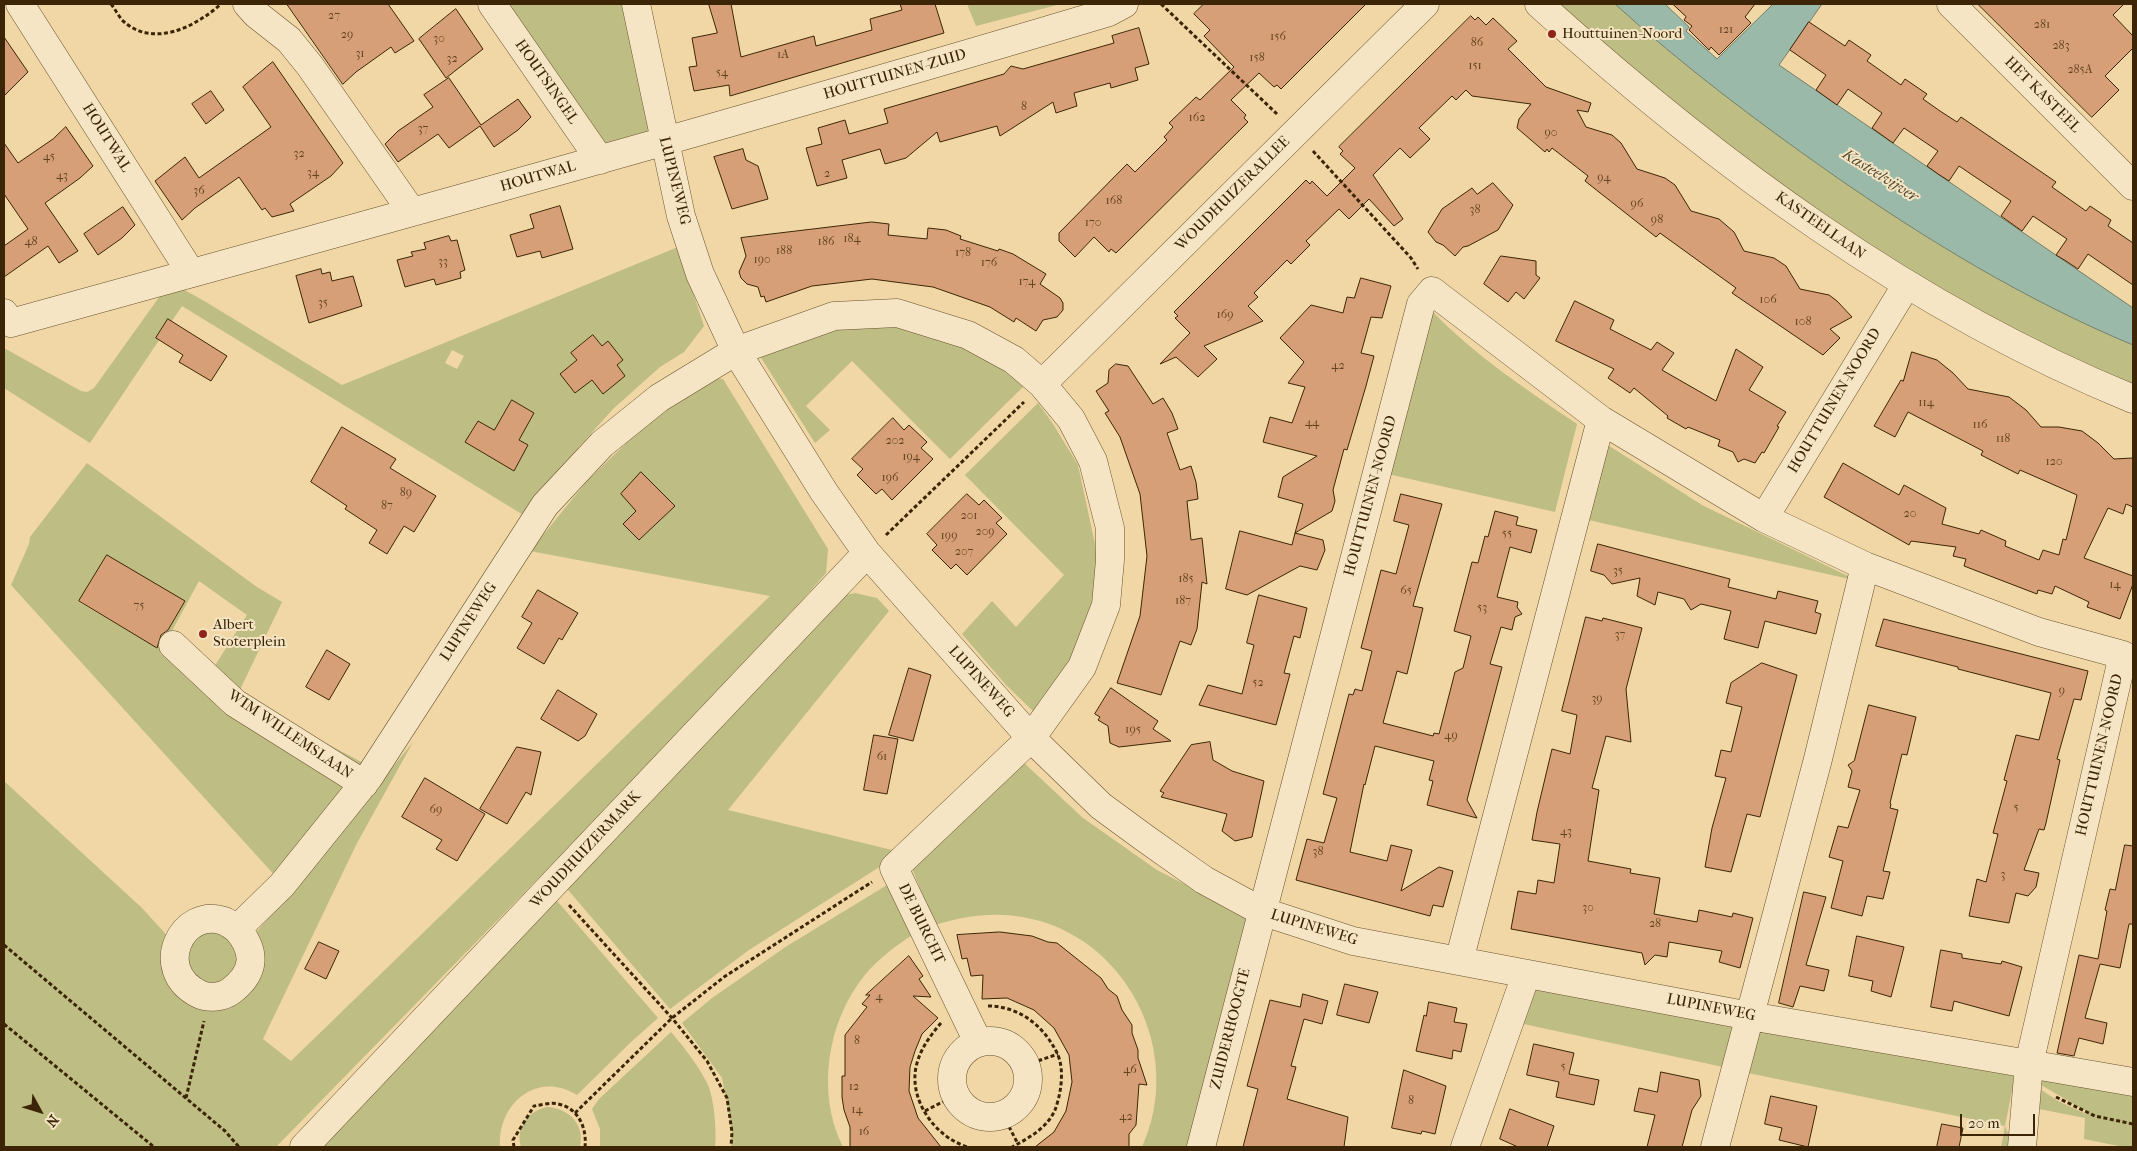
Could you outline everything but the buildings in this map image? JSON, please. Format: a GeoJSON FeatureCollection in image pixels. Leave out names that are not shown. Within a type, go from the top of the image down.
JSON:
{"type":"FeatureCollection","features":[{"type":"Feature","properties":{"kind":"street","name":"HOUTWAL"},"geometry":{"type":"LineString","coordinates":[[20,4],[191,274]]}},
{"type":"Feature","properties":{"kind":"street"},"geometry":{"type":"LineString","coordinates":[[247,4],[256,14],[288,40],[310,66],[412,212]]}},
{"type":"Feature","properties":{"kind":"street","name":"HOUTSINGEL"},"geometry":{"type":"LineString","coordinates":[[492,4],[600,160]]}},
{"type":"Feature","properties":{"kind":"street","name":"LUPINEWEG"},"geometry":{"type":"LineString","coordinates":[[636,4],[681,216],[700,274],[736,351],[824,492],[868,553],[1031,738],[1101,806],[1204,880],[1261,911],[1353,941],[1750,1016],[2029,1072],[2133,1082]]}},
{"type":"Feature","properties":{"kind":"street","name":"HOUTTUINEN-ZUID"},"geometry":{"type":"LineString","coordinates":[[664,142],[1099,14],[1124,4]]}},
{"type":"Feature","properties":{"kind":"street","name":"WOUDHUIZERALLEE"},"geometry":{"type":"LineString","coordinates":[[1042,384],[1425,4]]}},
{"type":"Feature","properties":{"kind":"street","name":"KASTEELLAAN"},"geometry":{"type":"LineString","coordinates":[[1539,4],[1621,75],[1730,162],[1843,242],[1907,284],[2004,340],[2098,385],[2133,399]]}},
{"type":"Feature","properties":{"kind":"street","name":"HET KASTEEL"},"geometry":{"type":"LineString","coordinates":[[1951,4],[2133,186]]}},
{"type":"Feature","properties":{"kind":"street","name":"HOUTWAL"},"geometry":{"type":"LineString","coordinates":[[8,318],[191,274],[664,142]]}},
{"type":"Feature","properties":{"kind":"street","name":"HOUTTUINEN-NOORD"},"geometry":{"type":"LineString","coordinates":[[1764,518],[1907,284]]}},
{"type":"Feature","properties":{"kind":"street","name":"HOUTTUINEN-NOORD"},"geometry":{"type":"LineString","coordinates":[[1261,911],[1421,304],[1432,291],[1601,420],[1764,518],[1865,566],[2039,632],[2123,654],[2029,1072]]}},
{"type":"Feature","properties":{"kind":"street"},"geometry":{"type":"LineString","coordinates":[[736,351],[834,316],[897,313],[968,335],[1014,360],[1042,384],[1071,419],[1093,461],[1110,528],[1110,560],[1106,605],[1082,667],[1031,738]]}},
{"type":"Feature","properties":{"kind":"street","name":"LUPINEWEG"},"geometry":{"type":"LineString","coordinates":[[237,929],[282,885],[364,784],[545,505],[602,444],[659,398],[736,351]]}},
{"type":"Feature","properties":{"kind":"street"},"geometry":{"type":"LineString","coordinates":[[1459,961],[1601,420]]}},
{"type":"Feature","properties":{"kind":"street","name":"WOUDHUIZERMARK"},"geometry":{"type":"LineString","coordinates":[[304,1147],[868,553]]}},
{"type":"Feature","properties":{"kind":"street"},"geometry":{"type":"LineString","coordinates":[[1715,1147],[1818,758],[1865,566]]}},
{"type":"Feature","properties":{"kind":"street","name":"WIM WILLEMSLAAN"},"geometry":{"type":"LineString","coordinates":[[173,645],[235,703],[364,784]]}},
{"type":"Feature","properties":{"kind":"street","name":"DE BURCHT"},"geometry":{"type":"LineString","coordinates":[[978,1042],[894,868],[1031,738]]}},
{"type":"Feature","properties":{"kind":"street","name":"ZUIDERHOOGTE"},"geometry":{"type":"LineString","coordinates":[[1201,1147],[1261,911]]}},
{"type":"Feature","properties":{"kind":"street"},"geometry":{"type":"LineString","coordinates":[[209,919],[224,921],[237,929],[247,941],[251,954],[248,972],[243,982],[228,993],[210,996],[202,995],[188,988],[178,976],[174,962],[175,946],[182,933],[196,923],[209,919]]}},
{"type":"Feature","properties":{"kind":"street"},"geometry":{"type":"LineString","coordinates":[[1465,1147],[1526,975]]}},
{"type":"Feature","properties":{"kind":"street"},"geometry":{"type":"LineString","coordinates":[[992,1040],[1005,1043],[1016,1050],[1026,1064],[1029,1078],[1026,1092],[1020,1104],[1003,1115],[986,1118],[973,1114],[961,1105],[952,1087],[951,1074],[954,1063],[962,1052],[978,1042],[992,1040]]}},
{"type":"Feature","properties":{"kind":"street"},"geometry":{"type":"LineString","coordinates":[[2022,1147],[2029,1072]]}},
{"type":"Feature","properties":{"kind":"path"},"geometry":{"type":"LineString","coordinates":[[111,4],[122,19],[134,27],[159,34],[173,33],[192,26],[222,4]]}},
{"type":"Feature","properties":{"kind":"path"},"geometry":{"type":"LineString","coordinates":[[1162,4],[1295,132],[1411,258],[1432,291]]}},
{"type":"Feature","properties":{"kind":"path"},"geometry":{"type":"LineString","coordinates":[[868,553],[1042,384]]}},
{"type":"Feature","properties":{"kind":"path"},"geometry":{"type":"LineString","coordinates":[[575,1113],[672,1018],[724,977],[894,868]]}},
{"type":"Feature","properties":{"kind":"path"},"geometry":{"type":"LineString","coordinates":[[582,920],[672,1018],[707,1061],[726,1098],[732,1132],[731,1147]]}},
{"type":"Feature","properties":{"kind":"path"},"geometry":{"type":"LineString","coordinates":[[4,945],[226,1131],[239,1147]]}},
{"type":"Feature","properties":{"kind":"path"},"geometry":{"type":"LineString","coordinates":[[186,1098],[210,996]]}},
{"type":"Feature","properties":{"kind":"path"},"geometry":{"type":"LineString","coordinates":[[968,1147],[954,1143],[930,1122],[917,1092],[916,1067],[927,1039],[944,1021],[963,1010],[990,1005],[1009,1008],[1037,1024],[1058,1054],[1062,1079],[1054,1110],[1037,1132],[1012,1147]]}},
{"type":"Feature","properties":{"kind":"path"},"geometry":{"type":"LineString","coordinates":[[4,1024],[154,1147]]}},
{"type":"Feature","properties":{"kind":"path"},"geometry":{"type":"LineString","coordinates":[[1026,1064],[1058,1054]]}},
{"type":"Feature","properties":{"kind":"path"},"geometry":{"type":"LineString","coordinates":[[2029,1072],[2074,1107],[2095,1116],[2133,1124]]}},
{"type":"Feature","properties":{"kind":"path"},"geometry":{"type":"LineString","coordinates":[[925,1110],[956,1094]]}},
{"type":"Feature","properties":{"kind":"path"},"geometry":{"type":"LineString","coordinates":[[514,1147],[513,1140],[534,1106],[558,1104],[575,1113],[582,1123],[586,1134],[585,1147]]}},
{"type":"Feature","properties":{"kind":"path"},"geometry":{"type":"LineString","coordinates":[[1003,1115],[1018,1144]]}},
{"type":"Feature","properties":{"kind":"shaded area"},"geometry":{"type":"Polygon","coordinates":[[[501,4],[627,4],[657,128],[601,148],[501,4]]]}},
{"type":"Feature","properties":{"kind":"shaded area"},"geometry":{"type":"Polygon","coordinates":[[[967,4],[1061,4],[976,26],[967,4]]]}},
{"type":"Feature","properties":{"kind":"shaded area"},"geometry":{"type":"Polygon","coordinates":[[[1558,4],[1615,4],[1666,49],[1746,112],[1865,197],[1976,267],[2053,308],[2133,345],[2133,386],[1980,312],[1881,253],[1833,221],[1738,152],[1558,4]]]}},
{"type":"Feature","properties":{"kind":"shaded area"},"geometry":{"type":"Polygon","coordinates":[[[678,247],[704,326],[684,352],[660,367],[613,409],[578,448],[525,516],[182,306],[90,443],[4,388],[4,348],[81,391],[87,392],[94,388],[170,282],[342,385],[678,247]],[[593,335],[571,353],[577,360],[560,374],[575,393],[590,378],[603,393],[625,376],[617,365],[623,360],[608,342],[602,346],[593,335]],[[452,350],[445,363],[457,369],[464,356],[452,350]],[[512,400],[493,432],[477,421],[465,442],[514,471],[528,445],[519,440],[534,413],[512,400]]]}},
{"type":"Feature","properties":{"kind":"shaded area"},"geometry":{"type":"Polygon","coordinates":[[[1431,310],[1483,357],[1577,424],[1555,512],[1388,474],[1431,310]]]}},
{"type":"Feature","properties":{"kind":"shaded area"},"geometry":{"type":"Polygon","coordinates":[[[868,321],[912,327],[952,341],[1002,369],[1024,386],[950,459],[852,361],[806,406],[830,430],[815,443],[758,353],[822,327],[868,321]]]}},
{"type":"Feature","properties":{"kind":"shaded area"},"geometry":{"type":"Polygon","coordinates":[[[707,378],[723,379],[828,549],[826,573],[805,597],[609,806],[276,1147],[4,1147],[4,781],[142,908],[172,941],[170,947],[217,1003],[253,936],[324,853],[413,742],[356,845],[263,1039],[291,1061],[770,596],[530,551],[588,480],[644,426],[707,378]]]}},
{"type":"Feature","properties":{"kind":"shaded area"},"geometry":{"type":"Polygon","coordinates":[[[1038,403],[1078,465],[1095,544],[1098,578],[1087,621],[1068,663],[1035,713],[1006,685],[962,634],[992,601],[1016,627],[1064,575],[965,475],[1038,403]]]}},
{"type":"Feature","properties":{"kind":"shaded area"},"geometry":{"type":"Polygon","coordinates":[[[1603,442],[1702,505],[1858,581],[1584,519],[1603,442]]]}},
{"type":"Feature","properties":{"kind":"shaded area"},"geometry":{"type":"Polygon","coordinates":[[[87,463],[257,587],[282,602],[237,696],[369,766],[278,879],[11,585],[29,544],[30,537],[87,463]],[[107,555],[79,602],[157,648],[185,601],[107,555]],[[199,581],[160,653],[202,686],[247,615],[199,581]]]}},
{"type":"Feature","properties":{"kind":"shaded area"},"geometry":{"type":"Polygon","coordinates":[[[855,593],[877,598],[889,611],[728,810],[896,851],[881,866],[749,950],[670,1009],[563,884],[837,597],[855,593]]]}},
{"type":"Feature","properties":{"kind":"shaded area"},"geometry":{"type":"Polygon","coordinates":[[[1022,761],[1083,818],[1157,870],[1248,917],[1190,1147],[1142,1147],[1154,1111],[1156,1073],[1151,1037],[1138,1003],[1117,972],[1091,947],[1059,928],[1022,917],[978,916],[935,925],[911,866],[1022,761]]]}},
{"type":"Feature","properties":{"kind":"shaded area"},"geometry":{"type":"Polygon","coordinates":[[[892,882],[914,934],[887,953],[864,976],[851,994],[834,1036],[829,1059],[828,1082],[835,1126],[843,1147],[731,1147],[732,1130],[722,1078],[682,1023],[712,998],[787,946],[892,882]]]}},
{"type":"Feature","properties":{"kind":"shaded area"},"geometry":{"type":"Polygon","coordinates":[[[552,895],[658,1018],[577,1095],[562,1088],[548,1087],[534,1089],[522,1096],[512,1105],[505,1117],[501,1131],[500,1147],[308,1147],[552,895]]]}},
{"type":"Feature","properties":{"kind":"shaded area"},"geometry":{"type":"Polygon","coordinates":[[[220,927],[244,963],[216,989],[190,975],[186,971],[185,966],[191,937],[220,927]]]}},
{"type":"Feature","properties":{"kind":"shaded area"},"geometry":{"type":"Polygon","coordinates":[[[1539,986],[1734,1025],[1723,1067],[1519,1023],[1534,992],[1539,986]]]}},
{"type":"Feature","properties":{"kind":"shaded area"},"geometry":{"type":"Polygon","coordinates":[[[1758,1030],[2015,1076],[2005,1126],[1748,1073],[1758,1030]]]}},
{"type":"Feature","properties":{"kind":"shaded area"},"geometry":{"type":"Polygon","coordinates":[[[671,1032],[695,1063],[709,1089],[716,1132],[715,1147],[600,1147],[600,1129],[592,1109],[599,1099],[671,1032]]]}},
{"type":"Feature","properties":{"kind":"shaded area"},"geometry":{"type":"Polygon","coordinates":[[[2043,1080],[2133,1092],[2133,1147],[2084,1139],[2085,1118],[2039,1109],[2040,1089],[2058,1101],[2086,1114],[2086,1111],[2041,1085],[2043,1080]]]}},
{"type":"Feature","properties":{"kind":"shaded area"},"geometry":{"type":"Polygon","coordinates":[[[548,1107],[563,1111],[578,1125],[581,1139],[580,1147],[521,1147],[520,1133],[525,1121],[535,1112],[548,1107]]]}},
{"type":"Feature","properties":{"kind":"shaded area"},"geometry":{"type":"Polygon","coordinates":[[[2005,1126],[2014,1147],[2001,1147],[2005,1126]]]}},
{"type":"Feature","properties":{"kind":"water","name":"Kasteelvijver"},"geometry":{"type":"Polygon","coordinates":[[[1615,4],[1665,4],[1689,27],[1686,31],[1717,59],[1773,4],[1822,4],[1779,65],[2133,308],[2133,345],[2053,308],[1976,267],[1865,197],[1746,112],[1666,49],[1615,4]]]}},
{"type":"Feature","properties":{"kind":"place","name":"Houttuinen-Noord"},"geometry":{"type":"Point","coordinates":[1552,34]}},
{"type":"Feature","properties":{"kind":"place","name":"Albert Stoterplein"},"geometry":{"type":"Point","coordinates":[203,634]}}]}
